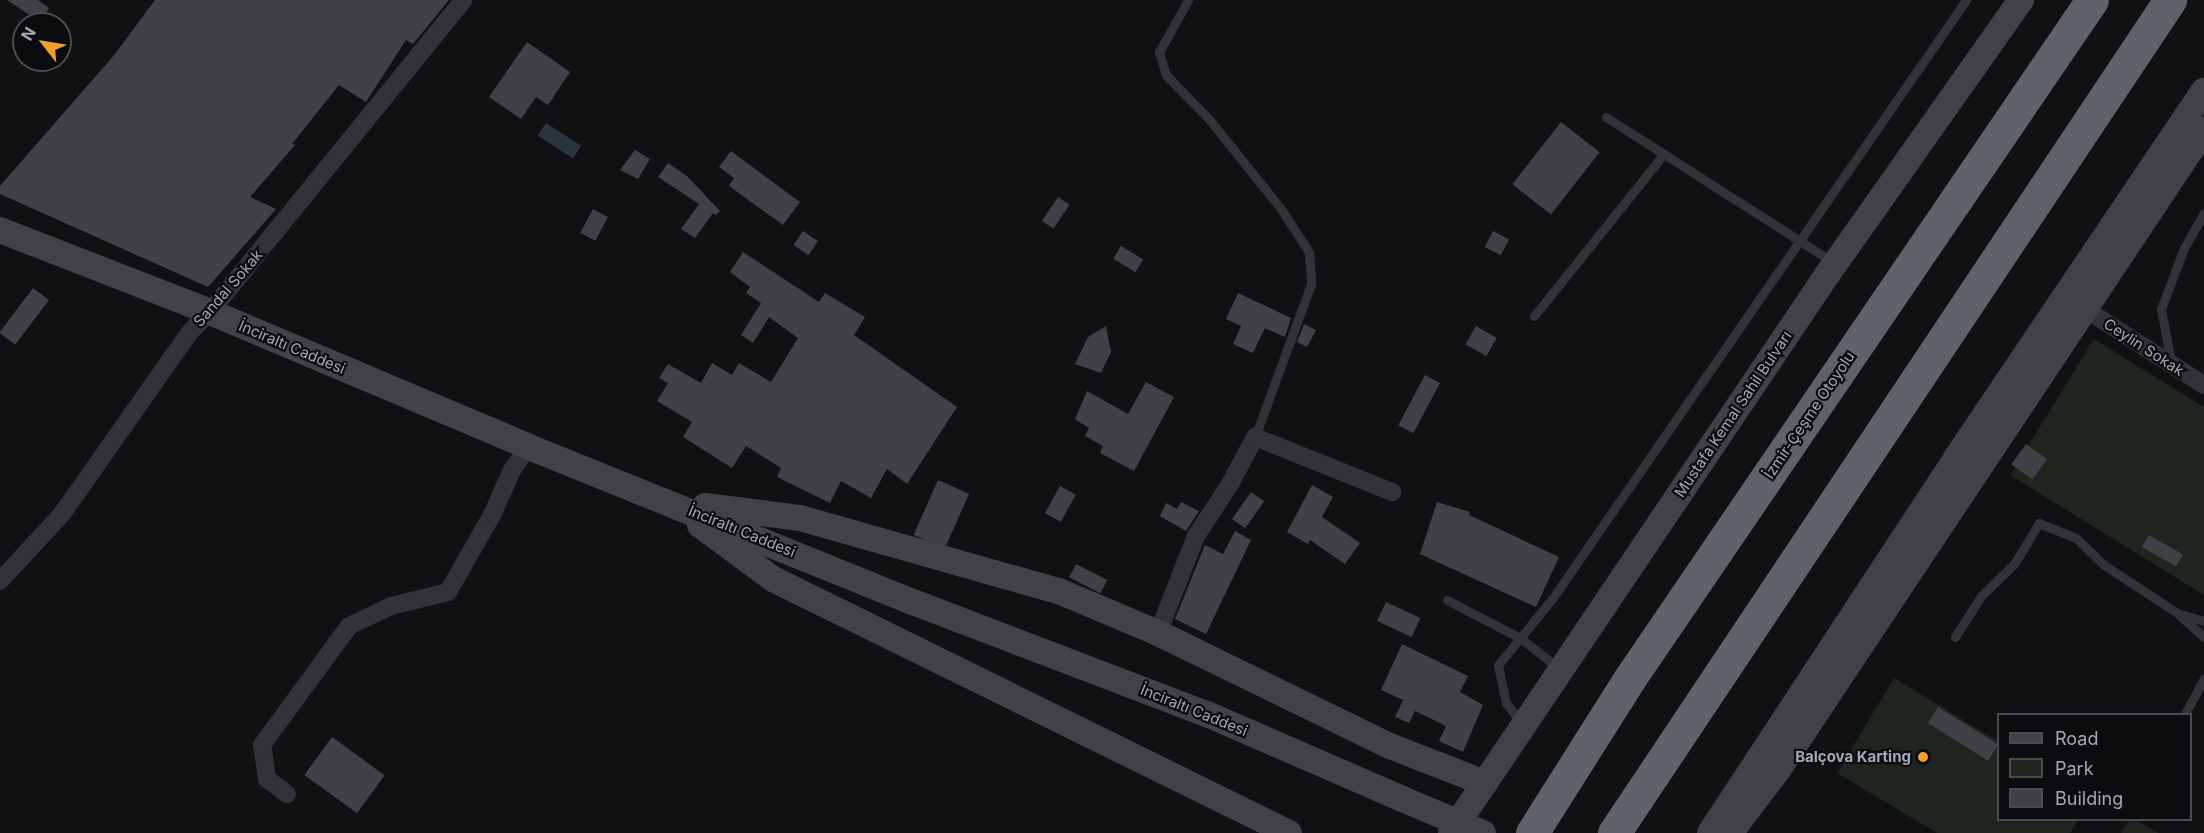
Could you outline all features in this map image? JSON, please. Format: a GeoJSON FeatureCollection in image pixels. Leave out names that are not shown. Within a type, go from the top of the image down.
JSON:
{"type":"FeatureCollection","features":[{"type":"Feature","properties":{"kind":"highway","name":"İzmir-Çeşme Otoyolu"},"geometry":{"type":"LineString","coordinates":[[1532,833],[1630,678],[2092,0]]}},
{"type":"Feature","properties":{"kind":"highway"},"geometry":{"type":"LineString","coordinates":[[1614,833],[2170,0]]}},
{"type":"Feature","properties":{"kind":"main road","name":"Mustafa Kemal Sahil Bulvarı"},"geometry":{"type":"LineString","coordinates":[[1451,833],[1835,263],[2021,0]]}},
{"type":"Feature","properties":{"kind":"main road"},"geometry":{"type":"LineString","coordinates":[[1710,833],[1956,458],[2204,91]]}},
{"type":"Feature","properties":{"kind":"main road"},"geometry":{"type":"LineString","coordinates":[[1732,830],[1778,770],[2204,130]]}},
{"type":"Feature","properties":{"kind":"main road","name":"İnciraltı Caddesi"},"geometry":{"type":"LineString","coordinates":[[0,230],[210,312],[529,447],[913,602],[1207,714],[1483,833]]}},
{"type":"Feature","properties":{"kind":"main road"},"geometry":{"type":"LineString","coordinates":[[669,502],[800,519],[1062,592],[1158,633],[1390,746],[1485,783]]}},
{"type":"Feature","properties":{"kind":"main road"},"geometry":{"type":"LineString","coordinates":[[669,502],[773,579],[1289,833]]}},
{"type":"Feature","properties":{"kind":"street","name":"Sandal Sokak"},"geometry":{"type":"LineString","coordinates":[[0,581],[62,514],[189,333],[210,312],[464,0]]}},
{"type":"Feature","properties":{"kind":"street","name":"Ceylin Sokak"},"geometry":{"type":"LineString","coordinates":[[2085,309],[2204,385]]}},
{"type":"Feature","properties":{"kind":"street"},"geometry":{"type":"LineString","coordinates":[[1158,633],[1196,536],[1230,484],[1255,437],[1392,492]]}},
{"type":"Feature","properties":{"kind":"street"},"geometry":{"type":"LineString","coordinates":[[287,794],[267,779],[262,744],[349,626],[391,606],[448,592],[492,515],[512,470],[529,447]]}},
{"type":"Feature","properties":{"kind":"lane"},"geometry":{"type":"LineString","coordinates":[[1188,0],[1159,52],[1166,75],[1209,119],[1274,200],[1309,252],[1311,284],[1255,437]]}},
{"type":"Feature","properties":{"kind":"lane"},"geometry":{"type":"LineString","coordinates":[[1524,726],[1506,702],[1498,664],[1552,599],[1966,0]]}},
{"type":"Feature","properties":{"kind":"lane"},"geometry":{"type":"LineString","coordinates":[[1606,117],[1835,263]]}},
{"type":"Feature","properties":{"kind":"lane"},"geometry":{"type":"LineString","coordinates":[[1534,316],[1664,154]]}},
{"type":"Feature","properties":{"kind":"lane"},"geometry":{"type":"LineString","coordinates":[[2172,365],[2160,309],[2184,249],[2204,213]]}},
{"type":"Feature","properties":{"kind":"lane"},"geometry":{"type":"LineString","coordinates":[[1955,637],[1980,596],[2014,564],[2039,523],[2076,538],[2104,565],[2177,613],[2204,638]]}},
{"type":"Feature","properties":{"kind":"lane"},"geometry":{"type":"LineString","coordinates":[[1447,600],[1520,638],[1561,670]]}},
{"type":"Feature","properties":{"kind":"lane"},"geometry":{"type":"LineString","coordinates":[[2177,613],[2204,621]]}},
{"type":"Feature","properties":{"kind":"lane"},"geometry":{"type":"LineString","coordinates":[[2186,713],[2204,679]]}},
{"type":"Feature","properties":{"kind":"green space"},"geometry":{"type":"Polygon","coordinates":[[[2094,339],[2204,407],[2204,595],[2010,475],[2094,339]]]}},
{"type":"Feature","properties":{"kind":"green space","name":"Balçova Karting"},"geometry":{"type":"Polygon","coordinates":[[[1894,678],[1997,740],[1997,821],[2077,821],[2070,833],[1937,833],[1837,773],[1894,678]]]}},
{"type":"Feature","properties":{"kind":"green space"},"geometry":{"type":"Polygon","coordinates":[[[2128,821],[2138,821],[2158,833],[2121,833],[2128,821]]]}},
{"type":"Feature","properties":{"kind":"shaded area"},"geometry":{"type":"Polygon","coordinates":[[[546,123],[581,146],[573,158],[538,136],[546,123]]]}},
{"type":"Feature","properties":{"kind":"building"},"geometry":{"type":"Polygon","coordinates":[[[7,0],[38,0],[49,8],[46,12],[25,12],[7,0]]]}},
{"type":"Feature","properties":{"kind":"building"},"geometry":{"type":"Polygon","coordinates":[[[155,0],[449,0],[413,44],[406,40],[366,102],[339,85],[292,144],[295,145],[250,197],[276,209],[208,287],[0,194],[0,186],[115,54],[155,0]]]}},
{"type":"Feature","properties":{"kind":"building"},"geometry":{"type":"Polygon","coordinates":[[[527,42],[570,72],[548,105],[536,97],[521,119],[489,97],[527,42]]]}},
{"type":"Feature","properties":{"kind":"building"},"geometry":{"type":"Polygon","coordinates":[[[1561,122],[1600,152],[1551,214],[1512,184],[1561,122]]]}},
{"type":"Feature","properties":{"kind":"building"},"geometry":{"type":"Polygon","coordinates":[[[635,150],[650,159],[638,179],[620,170],[635,150]]]}},
{"type":"Feature","properties":{"kind":"building"},"geometry":{"type":"Polygon","coordinates":[[[731,151],[800,202],[783,225],[729,186],[734,178],[719,167],[731,151]]]}},
{"type":"Feature","properties":{"kind":"building"},"geometry":{"type":"Polygon","coordinates":[[[668,163],[687,176],[720,211],[716,215],[713,213],[695,238],[681,229],[699,204],[658,177],[668,163]]]}},
{"type":"Feature","properties":{"kind":"building"},"geometry":{"type":"Polygon","coordinates":[[[1058,197],[1070,205],[1053,229],[1042,221],[1058,197]]]}},
{"type":"Feature","properties":{"kind":"building"},"geometry":{"type":"Polygon","coordinates":[[[593,209],[608,217],[595,241],[580,233],[593,209]]]}},
{"type":"Feature","properties":{"kind":"building"},"geometry":{"type":"Polygon","coordinates":[[[803,231],[818,241],[808,255],[793,245],[803,231]]]}},
{"type":"Feature","properties":{"kind":"building"},"geometry":{"type":"Polygon","coordinates":[[[1493,231],[1509,239],[1501,255],[1485,247],[1493,231]]]}},
{"type":"Feature","properties":{"kind":"building"},"geometry":{"type":"Polygon","coordinates":[[[1121,246],[1143,259],[1136,272],[1113,259],[1121,246]]]}},
{"type":"Feature","properties":{"kind":"building"},"geometry":{"type":"Polygon","coordinates":[[[743,252],[819,302],[825,293],[865,317],[854,335],[957,407],[907,484],[887,469],[871,498],[841,481],[830,503],[777,477],[781,468],[746,446],[732,468],[683,437],[692,422],[657,401],[668,383],[659,378],[668,364],[701,383],[712,363],[732,375],[739,363],[771,382],[798,338],[769,317],[753,343],[741,335],[761,303],[746,293],[750,287],[730,272],[743,252]]]}},
{"type":"Feature","properties":{"kind":"building"},"geometry":{"type":"Polygon","coordinates":[[[33,288],[49,300],[15,345],[0,332],[33,288]]]}},
{"type":"Feature","properties":{"kind":"building"},"geometry":{"type":"Polygon","coordinates":[[[1238,293],[1291,318],[1285,337],[1265,328],[1253,353],[1233,344],[1241,326],[1226,319],[1238,293]]]}},
{"type":"Feature","properties":{"kind":"building"},"geometry":{"type":"Polygon","coordinates":[[[1304,324],[1316,330],[1307,347],[1297,342],[1304,324]]]}},
{"type":"Feature","properties":{"kind":"building"},"geometry":{"type":"Polygon","coordinates":[[[1106,326],[1111,352],[1101,373],[1075,364],[1088,337],[1106,326]]]}},
{"type":"Feature","properties":{"kind":"building"},"geometry":{"type":"Polygon","coordinates":[[[1476,326],[1497,338],[1486,356],[1466,344],[1476,326]]]}},
{"type":"Feature","properties":{"kind":"building"},"geometry":{"type":"Polygon","coordinates":[[[1425,375],[1440,383],[1413,433],[1398,425],[1425,375]]]}},
{"type":"Feature","properties":{"kind":"building"},"geometry":{"type":"Polygon","coordinates":[[[1146,382],[1174,397],[1134,471],[1100,453],[1103,446],[1085,436],[1089,428],[1075,419],[1087,391],[1128,414],[1146,382]]]}},
{"type":"Feature","properties":{"kind":"building"},"geometry":{"type":"Polygon","coordinates":[[[2026,444],[2047,459],[2032,480],[2011,464],[2026,444]]]}},
{"type":"Feature","properties":{"kind":"building"},"geometry":{"type":"Polygon","coordinates":[[[938,480],[969,494],[945,549],[914,535],[938,480]]]}},
{"type":"Feature","properties":{"kind":"building"},"geometry":{"type":"Polygon","coordinates":[[[1312,485],[1333,497],[1322,517],[1360,543],[1345,564],[1310,540],[1308,544],[1287,532],[1312,485]]]}},
{"type":"Feature","properties":{"kind":"building"},"geometry":{"type":"Polygon","coordinates":[[[1060,486],[1076,495],[1061,522],[1045,513],[1060,486]]]}},
{"type":"Feature","properties":{"kind":"building"},"geometry":{"type":"Polygon","coordinates":[[[1251,492],[1264,501],[1245,528],[1232,519],[1251,492]]]}},
{"type":"Feature","properties":{"kind":"building"},"geometry":{"type":"Polygon","coordinates":[[[1181,502],[1199,511],[1186,531],[1160,516],[1166,503],[1177,509],[1181,502]]]}},
{"type":"Feature","properties":{"kind":"building"},"geometry":{"type":"Polygon","coordinates":[[[1437,502],[1470,512],[1469,515],[1559,557],[1536,607],[1420,554],[1437,502]]]}},
{"type":"Feature","properties":{"kind":"building"},"geometry":{"type":"Polygon","coordinates":[[[1235,531],[1251,540],[1206,634],[1175,619],[1205,545],[1223,554],[1235,531]]]}},
{"type":"Feature","properties":{"kind":"building"},"geometry":{"type":"Polygon","coordinates":[[[2149,535],[2183,554],[2176,567],[2142,547],[2149,535]]]}},
{"type":"Feature","properties":{"kind":"building"},"geometry":{"type":"Polygon","coordinates":[[[1076,564],[1107,580],[1100,593],[1069,577],[1076,564]]]}},
{"type":"Feature","properties":{"kind":"building"},"geometry":{"type":"Polygon","coordinates":[[[1386,602],[1420,618],[1412,637],[1377,621],[1386,602]]]}},
{"type":"Feature","properties":{"kind":"building"},"geometry":{"type":"Polygon","coordinates":[[[1402,644],[1468,676],[1460,692],[1483,705],[1463,752],[1439,741],[1446,726],[1415,711],[1409,723],[1395,717],[1403,700],[1381,690],[1402,644]]]}},
{"type":"Feature","properties":{"kind":"building"},"geometry":{"type":"Polygon","coordinates":[[[1938,707],[1997,744],[1997,747],[1988,761],[1928,723],[1938,707]]]}},
{"type":"Feature","properties":{"kind":"building"},"geometry":{"type":"Polygon","coordinates":[[[332,737],[385,775],[357,813],[304,775],[332,737]]]}},
{"type":"Feature","properties":{"kind":"place","name":"Balçova Karting"},"geometry":{"type":"Point","coordinates":[1923,757]}}]}
